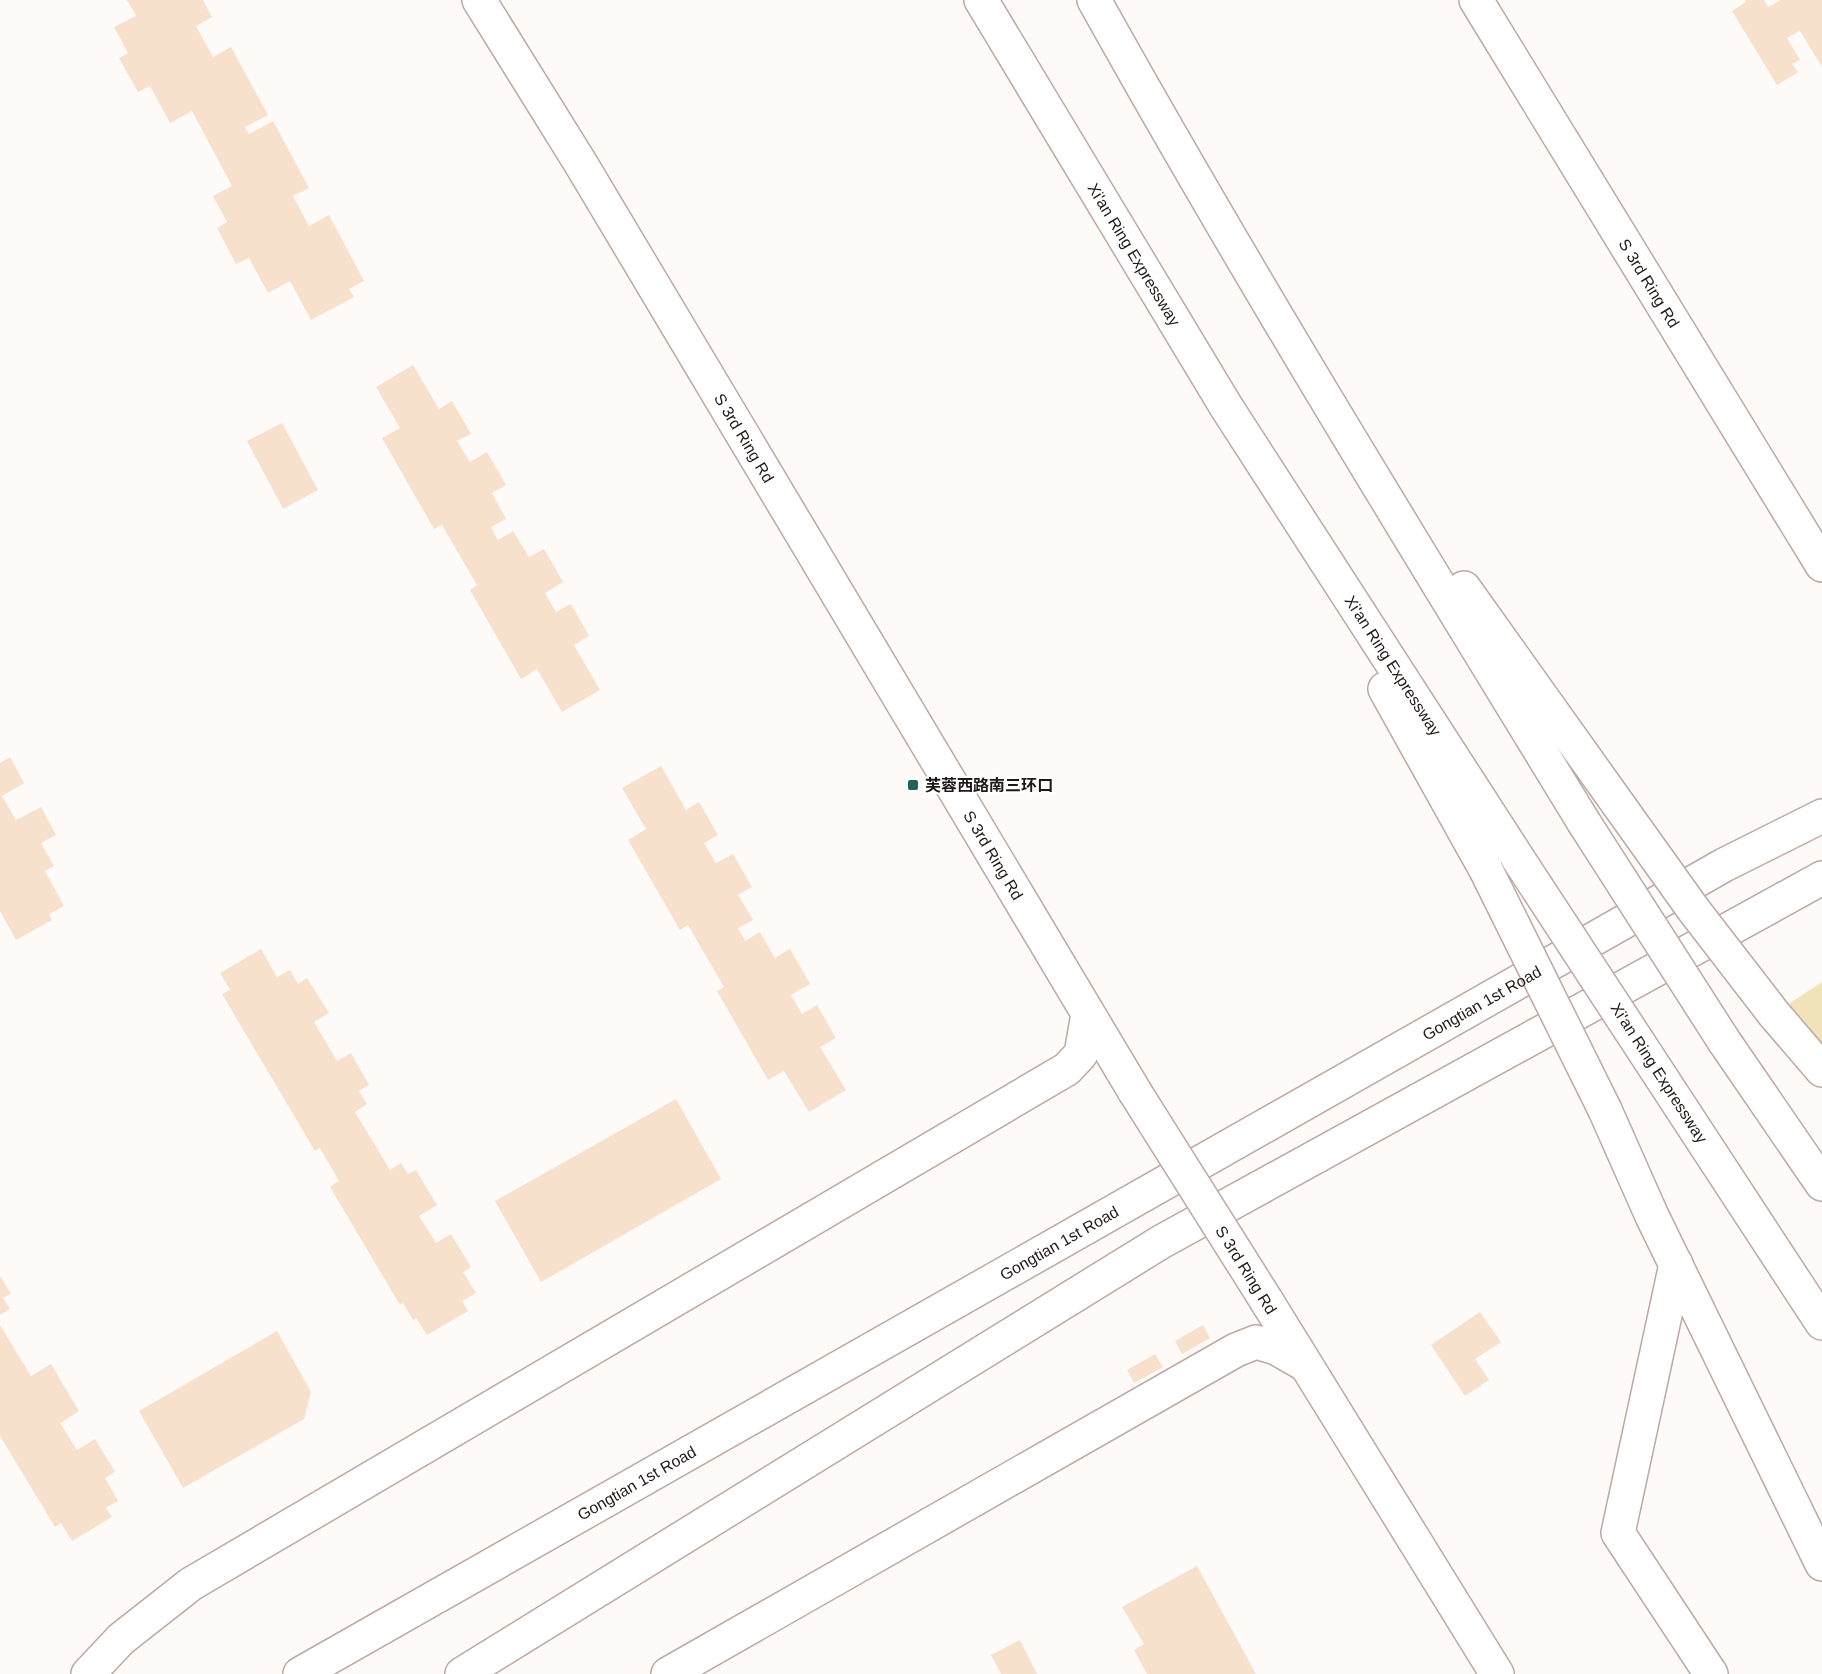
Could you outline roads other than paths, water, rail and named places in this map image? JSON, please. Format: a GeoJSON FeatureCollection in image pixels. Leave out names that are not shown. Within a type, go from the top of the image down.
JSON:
{"type":"FeatureCollection","features":[{"type":"Feature","properties":{"kind":"main road","name":"S 3rd Ring Rd"},"geometry":{"type":"LineString","coordinates":[[479,0],[581,164],[1088,1014],[1497,1674]]}},
{"type":"Feature","properties":{"kind":"main road","name":"Xi'an Ring Expressway"},"geometry":{"type":"LineString","coordinates":[[981,0],[1227,408],[1822,1323]]}},
{"type":"Feature","properties":{"kind":"main road"},"geometry":{"type":"LineString","coordinates":[[1094,0],[1175,145],[1300,356],[1583,821],[1724,1041],[1822,1184]]}},
{"type":"Feature","properties":{"kind":"main road","name":"S 3rd Ring Rd"},"geometry":{"type":"LineString","coordinates":[[1476,0],[1822,565]]}},
{"type":"Feature","properties":{"kind":"main road"},"geometry":{"type":"LineString","coordinates":[[1300,356],[1694,909],[1774,1014],[1822,1070]]}},
{"type":"Feature","properties":{"kind":"main road"},"geometry":{"type":"LineString","coordinates":[[1227,408],[1486,870],[1605,1110],[1652,1216],[1822,1564]]}},
{"type":"Feature","properties":{"kind":"main road","name":"Gongtian 1st Road"},"geometry":{"type":"LineString","coordinates":[[300,1674],[1724,865],[1822,816]]}},
{"type":"Feature","properties":{"kind":"main road"},"geometry":{"type":"LineString","coordinates":[[462,1674],[1161,1242],[1822,878]]}},
{"type":"Feature","properties":{"kind":"main road"},"geometry":{"type":"LineString","coordinates":[[88,1674],[121,1639],[191,1584],[1067,1069],[1081,1054],[1088,1014]]}},
{"type":"Feature","properties":{"kind":"main road"},"geometry":{"type":"LineString","coordinates":[[1676,1264],[1618,1533],[1711,1674]]}},
{"type":"Feature","properties":{"kind":"main road"},"geometry":{"type":"LineString","coordinates":[[668,1674],[1236,1350],[1256,1342],[1276,1348],[1304,1364]]}},
{"type":"Feature","properties":{"kind":"place","name":"芙蓉西路南三环口"},"geometry":{"type":"Point","coordinates":[913,785]}}]}
